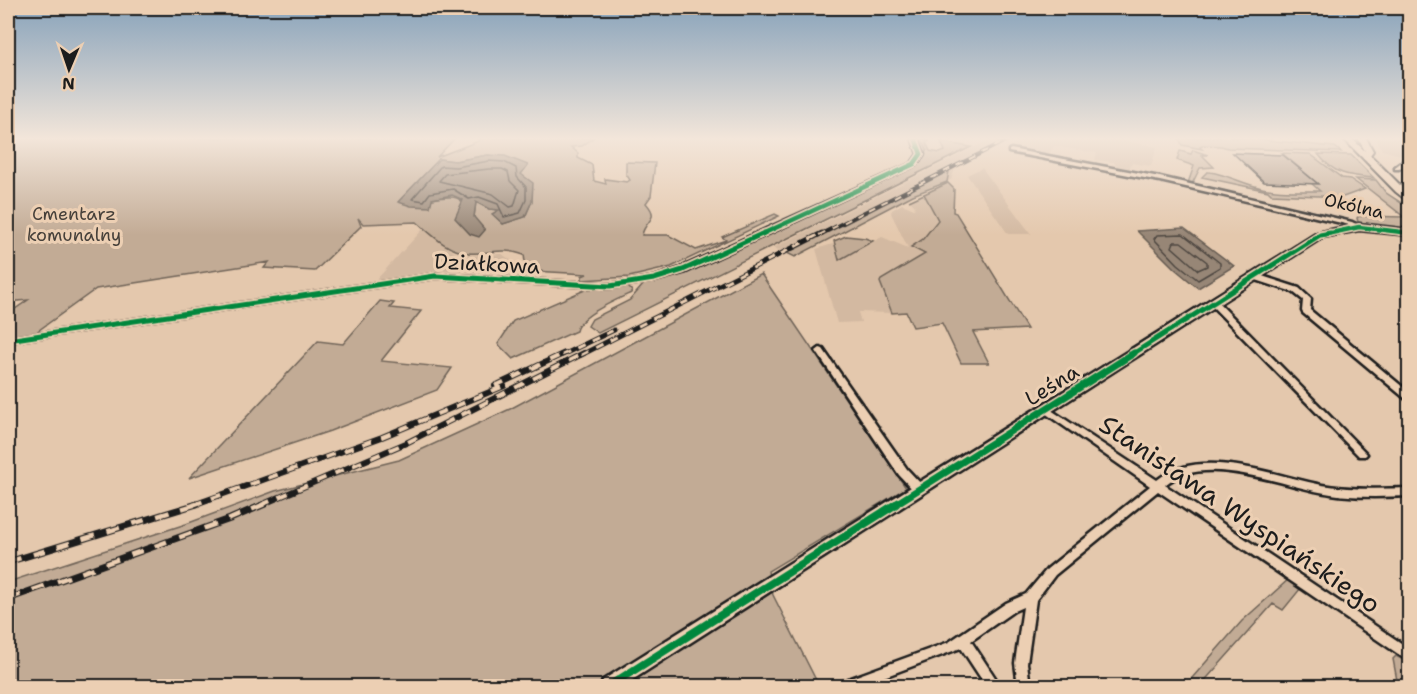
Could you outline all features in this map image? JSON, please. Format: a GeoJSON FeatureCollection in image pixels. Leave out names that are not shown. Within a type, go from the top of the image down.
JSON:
{"type":"FeatureCollection","features":[{"type":"Feature","properties":{"kind":"main road"},"geometry":{"type":"LineString","coordinates":[[1380,170],[1410,200]]}},
{"type":"Feature","properties":{"kind":"street","name":"Działkowa"},"geometry":{"type":"LineString","coordinates":[[8,340],[435,276],[592,286],[623,285],[683,270],[900,170]]}},
{"type":"Feature","properties":{"kind":"street","name":"Okólna"},"geometry":{"type":"LineString","coordinates":[[1107,170],[1205,189],[1359,227],[1410,233]]}},
{"type":"Feature","properties":{"kind":"street","name":"Leśna"},"geometry":{"type":"LineString","coordinates":[[609,687],[1253,276],[1320,235],[1359,227]]}},
{"type":"Feature","properties":{"kind":"street"},"geometry":{"type":"LineString","coordinates":[[1253,276],[1296,290],[1307,299],[1306,310],[1410,398]]}},
{"type":"Feature","properties":{"kind":"street"},"geometry":{"type":"LineString","coordinates":[[1213,303],[1362,454]]}},
{"type":"Feature","properties":{"kind":"street"},"geometry":{"type":"LineString","coordinates":[[820,351],[903,472],[919,489]]}},
{"type":"Feature","properties":{"kind":"street","name":"Stanisława Wyspiańskiego"},"geometry":{"type":"LineString","coordinates":[[1046,409],[1410,656]]}},
{"type":"Feature","properties":{"kind":"street"},"geometry":{"type":"LineString","coordinates":[[845,687],[953,646],[1010,607],[1030,598],[1051,572],[1156,485],[1186,469],[1243,471],[1323,489],[1410,492]]}},
{"type":"Feature","properties":{"kind":"street"},"geometry":{"type":"LineString","coordinates":[[1024,687],[1022,663],[1030,598]]}},
{"type":"Feature","properties":{"kind":"street"},"geometry":{"type":"LineString","coordinates":[[963,640],[993,687]]}},
{"type":"Feature","properties":{"kind":"shaded area"},"geometry":{"type":"Polygon","coordinates":[[[928,170],[954,170],[951,180],[948,181],[948,173],[787,253],[773,248],[928,170]]]}},
{"type":"Feature","properties":{"kind":"shaded area"},"geometry":{"type":"Polygon","coordinates":[[[977,170],[984,170],[1031,234],[1008,234],[967,175],[977,170]]]}},
{"type":"Feature","properties":{"kind":"shaded area"},"geometry":{"type":"Polygon","coordinates":[[[924,194],[938,220],[923,239],[912,247],[925,253],[880,282],[892,313],[858,312],[861,322],[837,323],[816,249],[833,244],[834,241],[840,259],[882,237],[908,248],[891,213],[902,204],[914,209],[915,206],[910,201],[924,194]]]}},
{"type":"Feature","properties":{"kind":"shaded area"},"geometry":{"type":"Polygon","coordinates":[[[424,228],[459,256],[502,254],[531,275],[441,270],[376,280],[424,228]]]}},
{"type":"Feature","properties":{"kind":"green space","name":"Cmentarz komunalny"},"geometry":{"type":"Polygon","coordinates":[[[8,170],[437,170],[432,199],[458,198],[474,217],[476,202],[489,209],[500,210],[493,214],[503,224],[525,217],[532,201],[521,174],[524,170],[593,170],[594,181],[606,184],[605,179],[627,182],[630,180],[626,170],[654,170],[651,196],[646,203],[652,216],[642,235],[668,235],[696,250],[726,240],[722,237],[775,214],[779,216],[671,267],[629,277],[582,280],[582,276],[587,274],[526,269],[524,255],[516,252],[460,252],[440,242],[417,222],[363,224],[358,218],[361,226],[315,271],[264,268],[269,262],[96,289],[32,335],[8,338],[8,314],[28,300],[8,302],[8,170]]]}},
{"type":"Feature","properties":{"kind":"green space"},"geometry":{"type":"Polygon","coordinates":[[[908,170],[924,170],[598,333],[588,326],[592,319],[630,300],[644,284],[679,274],[908,170]]]}},
{"type":"Feature","properties":{"kind":"green space"},"geometry":{"type":"Polygon","coordinates":[[[1192,170],[1199,170],[1192,184],[1188,183],[1192,170]]]}},
{"type":"Feature","properties":{"kind":"green space"},"geometry":{"type":"Polygon","coordinates":[[[1302,170],[1332,170],[1365,189],[1343,197],[1271,194],[1268,191],[1202,177],[1207,172],[1212,172],[1255,186],[1291,191],[1320,191],[1311,183],[1317,183],[1302,170]]]}},
{"type":"Feature","properties":{"kind":"green space"},"geometry":{"type":"Polygon","coordinates":[[[1337,170],[1366,170],[1374,178],[1357,176],[1337,170]]]}},
{"type":"Feature","properties":{"kind":"green space"},"geometry":{"type":"Polygon","coordinates":[[[949,171],[947,182],[913,195],[795,257],[787,253],[949,171]]]}},
{"type":"Feature","properties":{"kind":"green space"},"geometry":{"type":"Polygon","coordinates":[[[1356,179],[1376,180],[1386,193],[1409,208],[1409,230],[1358,222],[1359,216],[1404,217],[1356,179]]]}},
{"type":"Feature","properties":{"kind":"green space"},"geometry":{"type":"Polygon","coordinates":[[[948,183],[954,189],[953,212],[956,213],[1027,329],[973,332],[989,363],[961,363],[942,323],[913,327],[906,312],[892,313],[880,282],[925,254],[911,247],[923,239],[938,220],[924,194],[948,183]]]}},
{"type":"Feature","properties":{"kind":"green space"},"geometry":{"type":"Polygon","coordinates":[[[846,236],[873,241],[839,260],[834,241],[846,236]]]}},
{"type":"Feature","properties":{"kind":"green space"},"geometry":{"type":"Polygon","coordinates":[[[761,274],[906,488],[768,571],[773,595],[819,686],[8,686],[8,582],[186,524],[275,491],[399,460],[510,409],[761,274]]]}},
{"type":"Feature","properties":{"kind":"green space"},"geometry":{"type":"Polygon","coordinates":[[[628,287],[631,293],[591,314],[576,331],[513,359],[498,344],[513,321],[587,289],[628,287]]]}},
{"type":"Feature","properties":{"kind":"green space"},"geometry":{"type":"Polygon","coordinates":[[[380,301],[394,303],[390,308],[421,311],[381,361],[452,368],[437,390],[330,431],[189,478],[318,341],[343,344],[380,301]]]}},
{"type":"Feature","properties":{"kind":"green space"},"geometry":{"type":"Polygon","coordinates":[[[1289,579],[1301,588],[1283,610],[1273,604],[1200,686],[1185,686],[1242,621],[1289,579]]]}},
{"type":"Feature","properties":{"kind":"green space"},"geometry":{"type":"Polygon","coordinates":[[[1396,656],[1409,663],[1409,686],[1398,686],[1393,659],[1396,656]]]}},
{"type":"Feature","properties":{"kind":"water"},"geometry":{"type":"Polygon","coordinates":[[[428,170],[524,170],[521,174],[533,183],[532,201],[525,217],[503,224],[492,214],[499,210],[489,209],[476,202],[474,217],[485,230],[479,237],[470,234],[455,218],[463,200],[452,195],[432,199],[430,207],[411,206],[398,202],[428,170]]]}},
{"type":"Feature","properties":{"kind":"water"},"geometry":{"type":"Polygon","coordinates":[[[1184,228],[1234,266],[1198,288],[1175,269],[1137,231],[1184,228]]]}},
{"type":"Feature","properties":{"kind":"building"},"geometry":{"type":"Polygon","coordinates":[[[1252,170],[1302,170],[1318,184],[1264,182],[1252,170]]]}},
{"type":"Feature","properties":{"kind":"railway"},"geometry":{"type":"LineString","coordinates":[[819,235],[947,170]]}},
{"type":"Feature","properties":{"kind":"railway"},"geometry":{"type":"LineString","coordinates":[[581,355],[822,233]]}},
{"type":"Feature","properties":{"kind":"railway"},"geometry":{"type":"LineString","coordinates":[[562,355],[614,330]]}},
{"type":"Feature","properties":{"kind":"railway"},"geometry":{"type":"LineString","coordinates":[[495,386],[565,353]]}},
{"type":"Feature","properties":{"kind":"railway"},"geometry":{"type":"LineString","coordinates":[[261,505],[406,443],[584,353]]}},
{"type":"Feature","properties":{"kind":"railway"},"geometry":{"type":"LineString","coordinates":[[193,505],[382,437],[504,386]]}},
{"type":"Feature","properties":{"kind":"railway"},"geometry":{"type":"LineString","coordinates":[[8,562],[197,504]]}},
{"type":"Feature","properties":{"kind":"railway"},"geometry":{"type":"LineString","coordinates":[[8,599],[230,519],[265,504]]}},
{"type":"Feature","properties":{"kind":"cycle path"},"geometry":{"type":"LineString","coordinates":[[8,340],[435,276],[610,286],[654,279],[683,270],[900,170]]}},
{"type":"Feature","properties":{"kind":"cycle path"},"geometry":{"type":"LineString","coordinates":[[609,686],[1320,235],[1359,227],[1410,233]]}}]}
